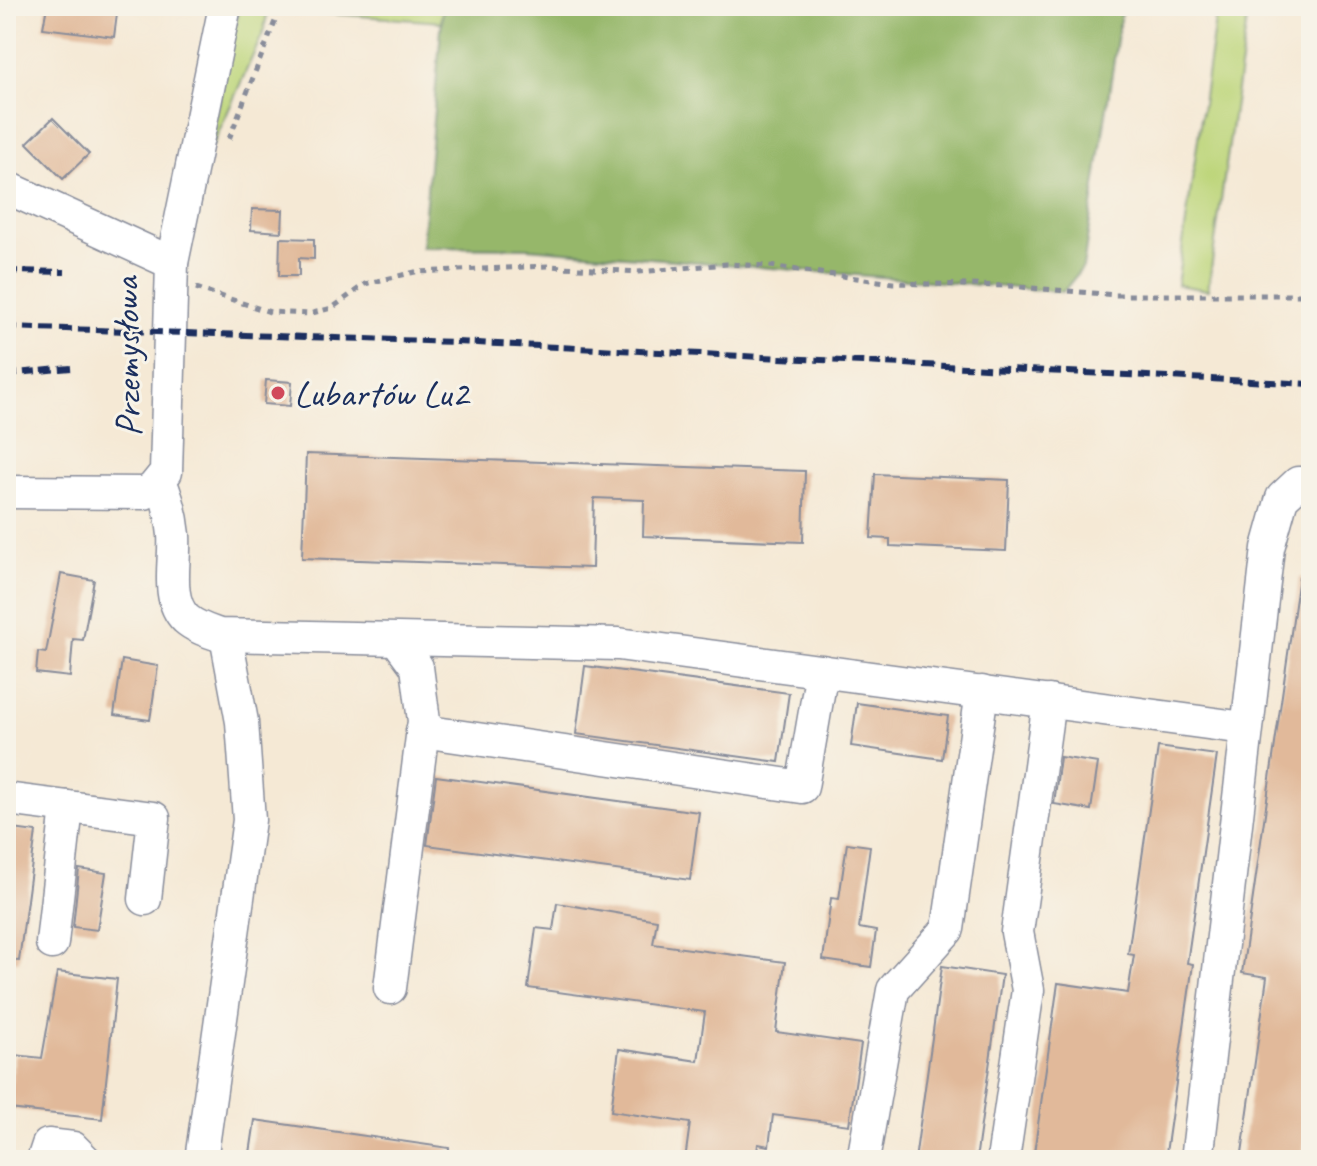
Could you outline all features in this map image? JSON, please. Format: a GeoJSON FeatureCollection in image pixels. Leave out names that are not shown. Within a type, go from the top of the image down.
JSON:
{"type":"FeatureCollection","features":[{"type":"Feature","properties":{"kind":"street"},"geometry":{"type":"LineString","coordinates":[[172,275],[225,6]]}},
{"type":"Feature","properties":{"kind":"street","name":"Przemysłowa"},"geometry":{"type":"LineString","coordinates":[[6,187],[172,275],[168,462],[160,481]]}},
{"type":"Feature","properties":{"kind":"street"},"geometry":{"type":"LineString","coordinates":[[6,492],[145,493],[160,481],[170,502],[174,539],[173,582],[184,618],[226,636],[618,644],[1245,728]]}},
{"type":"Feature","properties":{"kind":"street"},"geometry":{"type":"LineString","coordinates":[[1197,1160],[1268,548],[1282,498],[1298,483],[1311,483]]}},
{"type":"Feature","properties":{"kind":"street"},"geometry":{"type":"LineString","coordinates":[[201,1160],[249,820],[242,722],[226,636]]}},
{"type":"Feature","properties":{"kind":"street"},"geometry":{"type":"LineString","coordinates":[[390,988],[422,731],[417,667],[397,640]]}},
{"type":"Feature","properties":{"kind":"street"},"geometry":{"type":"LineString","coordinates":[[422,731],[802,787],[822,671]]}},
{"type":"Feature","properties":{"kind":"street"},"geometry":{"type":"LineString","coordinates":[[859,1160],[864,1155],[893,990],[948,929],[982,692]]}},
{"type":"Feature","properties":{"kind":"street"},"geometry":{"type":"LineString","coordinates":[[1003,1160],[1028,990],[1017,932],[1049,701]]}},
{"type":"Feature","properties":{"kind":"street"},"geometry":{"type":"LineString","coordinates":[[6,799],[154,818],[145,899]]}},
{"type":"Feature","properties":{"kind":"street"},"geometry":{"type":"LineString","coordinates":[[52,943],[67,807]]}},
{"type":"Feature","properties":{"kind":"street"},"geometry":{"type":"LineString","coordinates":[[43,1160],[48,1145],[73,1148],[85,1160]]}},
{"type":"Feature","properties":{"kind":"path"},"geometry":{"type":"LineString","coordinates":[[225,146],[281,6]]}},
{"type":"Feature","properties":{"kind":"path"},"geometry":{"type":"LineString","coordinates":[[172,275],[270,312],[309,314],[332,308],[365,284],[415,272],[549,266],[638,272],[726,264],[769,266],[893,283],[1010,286],[1115,295],[1311,295]]}},
{"type":"Feature","properties":{"kind":"green space"},"geometry":{"type":"Polygon","coordinates":[[[240,6],[269,6],[263,33],[213,145],[210,144],[240,6]]]}},
{"type":"Feature","properties":{"kind":"green space"},"geometry":{"type":"Polygon","coordinates":[[[295,6],[443,6],[441,22],[294,11],[295,6]]]}},
{"type":"Feature","properties":{"kind":"green space"},"geometry":{"type":"Polygon","coordinates":[[[443,6],[1122,6],[1083,267],[1063,292],[528,248],[422,247],[443,6]]]}},
{"type":"Feature","properties":{"kind":"green space"},"geometry":{"type":"Polygon","coordinates":[[[1217,6],[1249,6],[1208,290],[1177,285],[1217,6]]]}},
{"type":"Feature","properties":{"kind":"building"},"geometry":{"type":"Polygon","coordinates":[[[47,6],[118,6],[114,37],[43,28],[47,6]]]}},
{"type":"Feature","properties":{"kind":"building"},"geometry":{"type":"Polygon","coordinates":[[[53,118],[89,154],[63,179],[27,143],[53,118]]]}},
{"type":"Feature","properties":{"kind":"building"},"geometry":{"type":"Polygon","coordinates":[[[252,209],[283,210],[282,232],[251,230],[252,209]]]}},
{"type":"Feature","properties":{"kind":"building"},"geometry":{"type":"Polygon","coordinates":[[[280,238],[314,239],[314,259],[299,258],[299,276],[279,276],[280,238]]]}},
{"type":"Feature","properties":{"kind":"building","name":"Lubartów Lu2"},"geometry":{"type":"Polygon","coordinates":[[[266,380],[292,382],[290,406],[264,404],[266,380]]]}},
{"type":"Feature","properties":{"kind":"building"},"geometry":{"type":"Polygon","coordinates":[[[306,454],[805,471],[803,542],[643,536],[644,500],[594,498],[592,568],[302,558],[306,454]]]}},
{"type":"Feature","properties":{"kind":"building"},"geometry":{"type":"Polygon","coordinates":[[[875,474],[1009,480],[1006,551],[890,546],[890,539],[871,538],[875,474]]]}},
{"type":"Feature","properties":{"kind":"building"},"geometry":{"type":"Polygon","coordinates":[[[61,574],[94,580],[83,640],[73,639],[70,677],[36,673],[38,652],[46,653],[61,574]]]}},
{"type":"Feature","properties":{"kind":"building"},"geometry":{"type":"Polygon","coordinates":[[[1299,577],[1311,578],[1311,1094],[1302,1160],[1241,1160],[1267,977],[1242,973],[1299,577]]]}},
{"type":"Feature","properties":{"kind":"building"},"geometry":{"type":"Polygon","coordinates":[[[122,660],[158,666],[150,720],[114,715],[122,660]]]}},
{"type":"Feature","properties":{"kind":"building"},"geometry":{"type":"Polygon","coordinates":[[[585,666],[789,693],[779,762],[576,734],[585,666]]]}},
{"type":"Feature","properties":{"kind":"building"},"geometry":{"type":"Polygon","coordinates":[[[857,703],[948,716],[942,759],[851,746],[857,703]]]}},
{"type":"Feature","properties":{"kind":"building"},"geometry":{"type":"Polygon","coordinates":[[[1158,747],[1217,755],[1187,963],[1193,964],[1165,1160],[1033,1160],[1058,983],[1128,993],[1134,955],[1128,954],[1158,747]]]}},
{"type":"Feature","properties":{"kind":"building"},"geometry":{"type":"Polygon","coordinates":[[[1060,757],[1098,763],[1091,810],[1054,804],[1060,757]]]}},
{"type":"Feature","properties":{"kind":"building"},"geometry":{"type":"Polygon","coordinates":[[[436,776],[699,812],[690,880],[427,845],[436,776]]]}},
{"type":"Feature","properties":{"kind":"building"},"geometry":{"type":"Polygon","coordinates":[[[6,828],[36,832],[19,961],[6,960],[6,828]]]}},
{"type":"Feature","properties":{"kind":"building"},"geometry":{"type":"Polygon","coordinates":[[[847,843],[870,846],[859,928],[876,931],[871,967],[823,960],[831,898],[839,899],[847,843]]]}},
{"type":"Feature","properties":{"kind":"building"},"geometry":{"type":"Polygon","coordinates":[[[79,869],[106,873],[97,930],[73,927],[79,869]]]}},
{"type":"Feature","properties":{"kind":"building"},"geometry":{"type":"Polygon","coordinates":[[[557,903],[657,920],[653,944],[785,962],[776,1032],[861,1044],[849,1125],[773,1115],[769,1146],[758,1144],[756,1160],[685,1160],[690,1123],[611,1111],[619,1049],[698,1061],[705,1012],[528,988],[536,928],[553,930],[557,903]]]}},
{"type":"Feature","properties":{"kind":"building"},"geometry":{"type":"Polygon","coordinates":[[[942,966],[1002,975],[976,1160],[915,1160],[942,966]]]}},
{"type":"Feature","properties":{"kind":"building"},"geometry":{"type":"Polygon","coordinates":[[[57,972],[117,979],[102,1119],[9,1109],[15,1055],[42,1058],[57,972]]]}},
{"type":"Feature","properties":{"kind":"building"},"geometry":{"type":"Polygon","coordinates":[[[255,1120],[449,1148],[448,1160],[249,1160],[255,1120]]]}},
{"type":"Feature","properties":{"kind":"railway"},"geometry":{"type":"LineString","coordinates":[[6,271],[65,272]]}},
{"type":"Feature","properties":{"kind":"railway"},"geometry":{"type":"LineString","coordinates":[[6,327],[456,342],[1311,384]]}},
{"type":"Feature","properties":{"kind":"railway"},"geometry":{"type":"LineString","coordinates":[[6,374],[71,368]]}},
{"type":"Feature","properties":{"kind":"place","name":"Lubartów Lu2"},"geometry":{"type":"Point","coordinates":[278,393]}}]}
